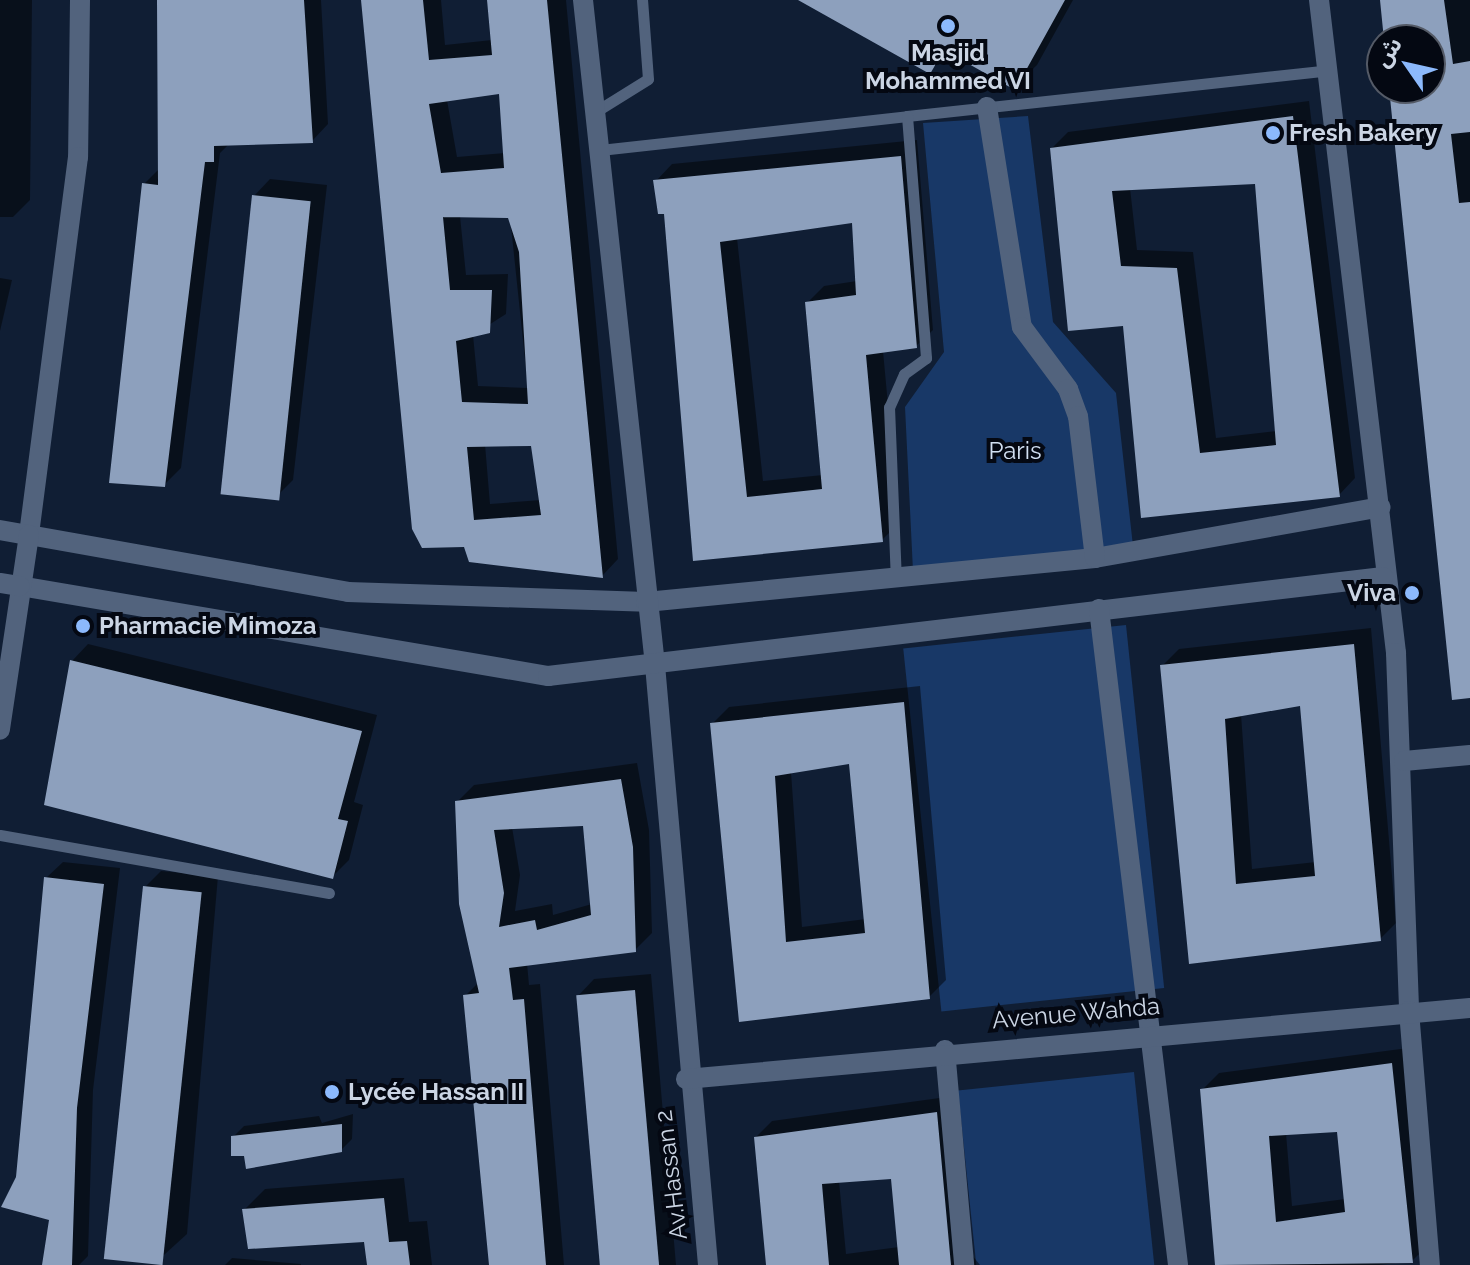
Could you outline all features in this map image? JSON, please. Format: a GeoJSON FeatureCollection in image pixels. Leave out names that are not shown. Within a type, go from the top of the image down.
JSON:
{"type":"FeatureCollection","features":[{"type":"Feature","properties":{"kind":"street"},"geometry":{"type":"LineString","coordinates":[[0,730],[10,584],[29,535],[78,157],[80,0]]}},
{"type":"Feature","properties":{"kind":"street","name":"Av.Hassan 2"},"geometry":{"type":"LineString","coordinates":[[583,0],[655,665],[686,1079],[708,1265]]}},
{"type":"Feature","properties":{"kind":"street"},"geometry":{"type":"LineString","coordinates":[[1319,0],[1380,507],[1383,577],[1404,761],[1409,1011],[1430,1265]]}},
{"type":"Feature","properties":{"kind":"street"},"geometry":{"type":"LineString","coordinates":[[987,107],[1022,327],[1068,389],[1078,416],[1095,558]]}},
{"type":"Feature","properties":{"kind":"street"},"geometry":{"type":"LineString","coordinates":[[0,530],[348,592],[646,602],[1095,558],[1380,507]]}},
{"type":"Feature","properties":{"kind":"street"},"geometry":{"type":"LineString","coordinates":[[10,584],[548,676],[1383,577]]}},
{"type":"Feature","properties":{"kind":"street"},"geometry":{"type":"LineString","coordinates":[[1099,609],[1178,1265]]}},
{"type":"Feature","properties":{"kind":"street"},"geometry":{"type":"LineString","coordinates":[[1404,761],[1470,755]]}},
{"type":"Feature","properties":{"kind":"street","name":"Avenue Wahda"},"geometry":{"type":"LineString","coordinates":[[686,1079],[945,1050],[1470,1008]]}},
{"type":"Feature","properties":{"kind":"street"},"geometry":{"type":"LineString","coordinates":[[945,1050],[964,1265]]}},
{"type":"Feature","properties":{"kind":"lane"},"geometry":{"type":"LineString","coordinates":[[595,112],[648,79],[642,0]]}},
{"type":"Feature","properties":{"kind":"lane"},"geometry":{"type":"LineString","coordinates":[[600,150],[1328,70]]}},
{"type":"Feature","properties":{"kind":"lane"},"geometry":{"type":"LineString","coordinates":[[896,578],[889,407],[904,374],[926,358],[907,116]]}},
{"type":"Feature","properties":{"kind":"lane"},"geometry":{"type":"LineString","coordinates":[[0,835],[329,893]]}},
{"type":"Feature","properties":{"kind":"green space","name":"Paris"},"geometry":{"type":"Polygon","coordinates":[[[1028,116],[1053,322],[1116,393],[1133,546],[913,571],[905,407],[944,352],[923,123],[1028,116]]]}},
{"type":"Feature","properties":{"kind":"green space"},"geometry":{"type":"Polygon","coordinates":[[[1126,625],[1164,988],[941,1011],[903,648],[1126,625]]]}},
{"type":"Feature","properties":{"kind":"green space"},"geometry":{"type":"Polygon","coordinates":[[[1134,1072],[1154,1265],[976,1265],[958,1091],[1134,1072]]]}},
{"type":"Feature","properties":{"kind":"building"},"geometry":{"type":"Polygon","coordinates":[[[157,0],[304,0],[313,143],[214,146],[214,162],[205,162],[165,487],[109,483],[142,183],[158,185],[157,0]]]}},
{"type":"Feature","properties":{"kind":"building"},"geometry":{"type":"Polygon","coordinates":[[[361,0],[423,0],[429,60],[492,55],[487,0],[547,0],[603,578],[469,562],[464,547],[422,548],[412,529],[361,0]],[[499,94],[429,104],[441,173],[504,168],[499,94]],[[443,217],[450,290],[492,290],[490,333],[456,341],[462,402],[528,404],[519,252],[508,218],[443,217]],[[531,446],[467,447],[474,520],[541,515],[531,446]]]}},
{"type":"Feature","properties":{"kind":"building","name":"Masjid Mohammed VI"},"geometry":{"type":"Polygon","coordinates":[[[798,0],[1065,0],[1015,90],[944,50],[930,74],[798,0]]]}},
{"type":"Feature","properties":{"kind":"building"},"geometry":{"type":"Polygon","coordinates":[[[1380,0],[1444,0],[1453,64],[1470,61],[1470,132],[1451,134],[1459,203],[1470,202],[1470,698],[1452,700],[1391,104],[1446,104],[1446,24],[1382,24],[1380,0]]]}},
{"type":"Feature","properties":{"kind":"building"},"geometry":{"type":"Polygon","coordinates":[[[1293,116],[1340,497],[1141,518],[1123,326],[1068,331],[1050,148],[1293,116]],[[1255,184],[1112,191],[1121,266],[1177,268],[1200,453],[1276,445],[1255,184]]]}},
{"type":"Feature","properties":{"kind":"building"},"geometry":{"type":"Polygon","coordinates":[[[901,156],[917,348],[866,355],[883,542],[693,561],[664,214],[658,214],[653,180],[901,156]],[[852,223],[720,242],[747,497],[822,489],[805,302],[856,295],[852,223]]]}},
{"type":"Feature","properties":{"kind":"building"},"geometry":{"type":"Polygon","coordinates":[[[252,195],[311,201],[279,501],[221,494],[252,195]]]}},
{"type":"Feature","properties":{"kind":"building"},"geometry":{"type":"Polygon","coordinates":[[[1354,644],[1381,941],[1189,964],[1160,665],[1354,644]],[[1300,706],[1225,719],[1236,884],[1315,876],[1300,706]]]}},
{"type":"Feature","properties":{"kind":"building"},"geometry":{"type":"Polygon","coordinates":[[[70,660],[362,731],[338,819],[348,821],[333,879],[44,805],[70,660]]]}},
{"type":"Feature","properties":{"kind":"building"},"geometry":{"type":"Polygon","coordinates":[[[904,702],[930,999],[739,1022],[710,723],[904,702]],[[849,764],[775,776],[786,942],[865,933],[849,764]]]}},
{"type":"Feature","properties":{"kind":"building"},"geometry":{"type":"Polygon","coordinates":[[[621,779],[633,847],[636,952],[509,968],[513,1000],[524,999],[546,1265],[489,1265],[463,995],[479,993],[459,904],[455,801],[621,779]],[[583,826],[494,830],[504,893],[499,927],[535,920],[537,930],[591,915],[583,826]]]}},
{"type":"Feature","properties":{"kind":"building"},"geometry":{"type":"Polygon","coordinates":[[[44,877],[104,884],[77,1108],[72,1265],[42,1265],[49,1220],[1,1207],[16,1177],[44,877]]]}},
{"type":"Feature","properties":{"kind":"building"},"geometry":{"type":"Polygon","coordinates":[[[143,886],[202,892],[162,1265],[104,1259],[143,886]]]}},
{"type":"Feature","properties":{"kind":"building"},"geometry":{"type":"Polygon","coordinates":[[[635,990],[659,1265],[600,1265],[576,995],[635,990]]]}},
{"type":"Feature","properties":{"kind":"building"},"geometry":{"type":"Polygon","coordinates":[[[1392,1063],[1413,1263],[1215,1265],[1200,1089],[1392,1063]],[[1337,1132],[1269,1136],[1276,1222],[1345,1212],[1337,1132]]]}},
{"type":"Feature","properties":{"kind":"building"},"geometry":{"type":"Polygon","coordinates":[[[937,1112],[951,1265],[899,1265],[891,1179],[822,1184],[829,1265],[766,1265],[754,1137],[937,1112]]]}},
{"type":"Feature","properties":{"kind":"building"},"geometry":{"type":"Polygon","coordinates":[[[342,1124],[342,1152],[246,1169],[244,1156],[231,1156],[231,1136],[342,1124]]]}},
{"type":"Feature","properties":{"kind":"building"},"geometry":{"type":"Polygon","coordinates":[[[384,1198],[389,1242],[407,1241],[410,1265],[367,1265],[364,1242],[248,1249],[242,1209],[384,1198]]]}},
{"type":"Feature","properties":{"kind":"place","name":"Masjid Mohammed VI"},"geometry":{"type":"Point","coordinates":[948,26]}},
{"type":"Feature","properties":{"kind":"place","name":"Fresh Bakery"},"geometry":{"type":"Point","coordinates":[1273,133]}},
{"type":"Feature","properties":{"kind":"place","name":"Viva"},"geometry":{"type":"Point","coordinates":[1412,593]}},
{"type":"Feature","properties":{"kind":"place","name":"Pharmacie Mimoza"},"geometry":{"type":"Point","coordinates":[83,626]}},
{"type":"Feature","properties":{"kind":"place","name":"Lycée Hassan II"},"geometry":{"type":"Point","coordinates":[332,1092]}}]}
